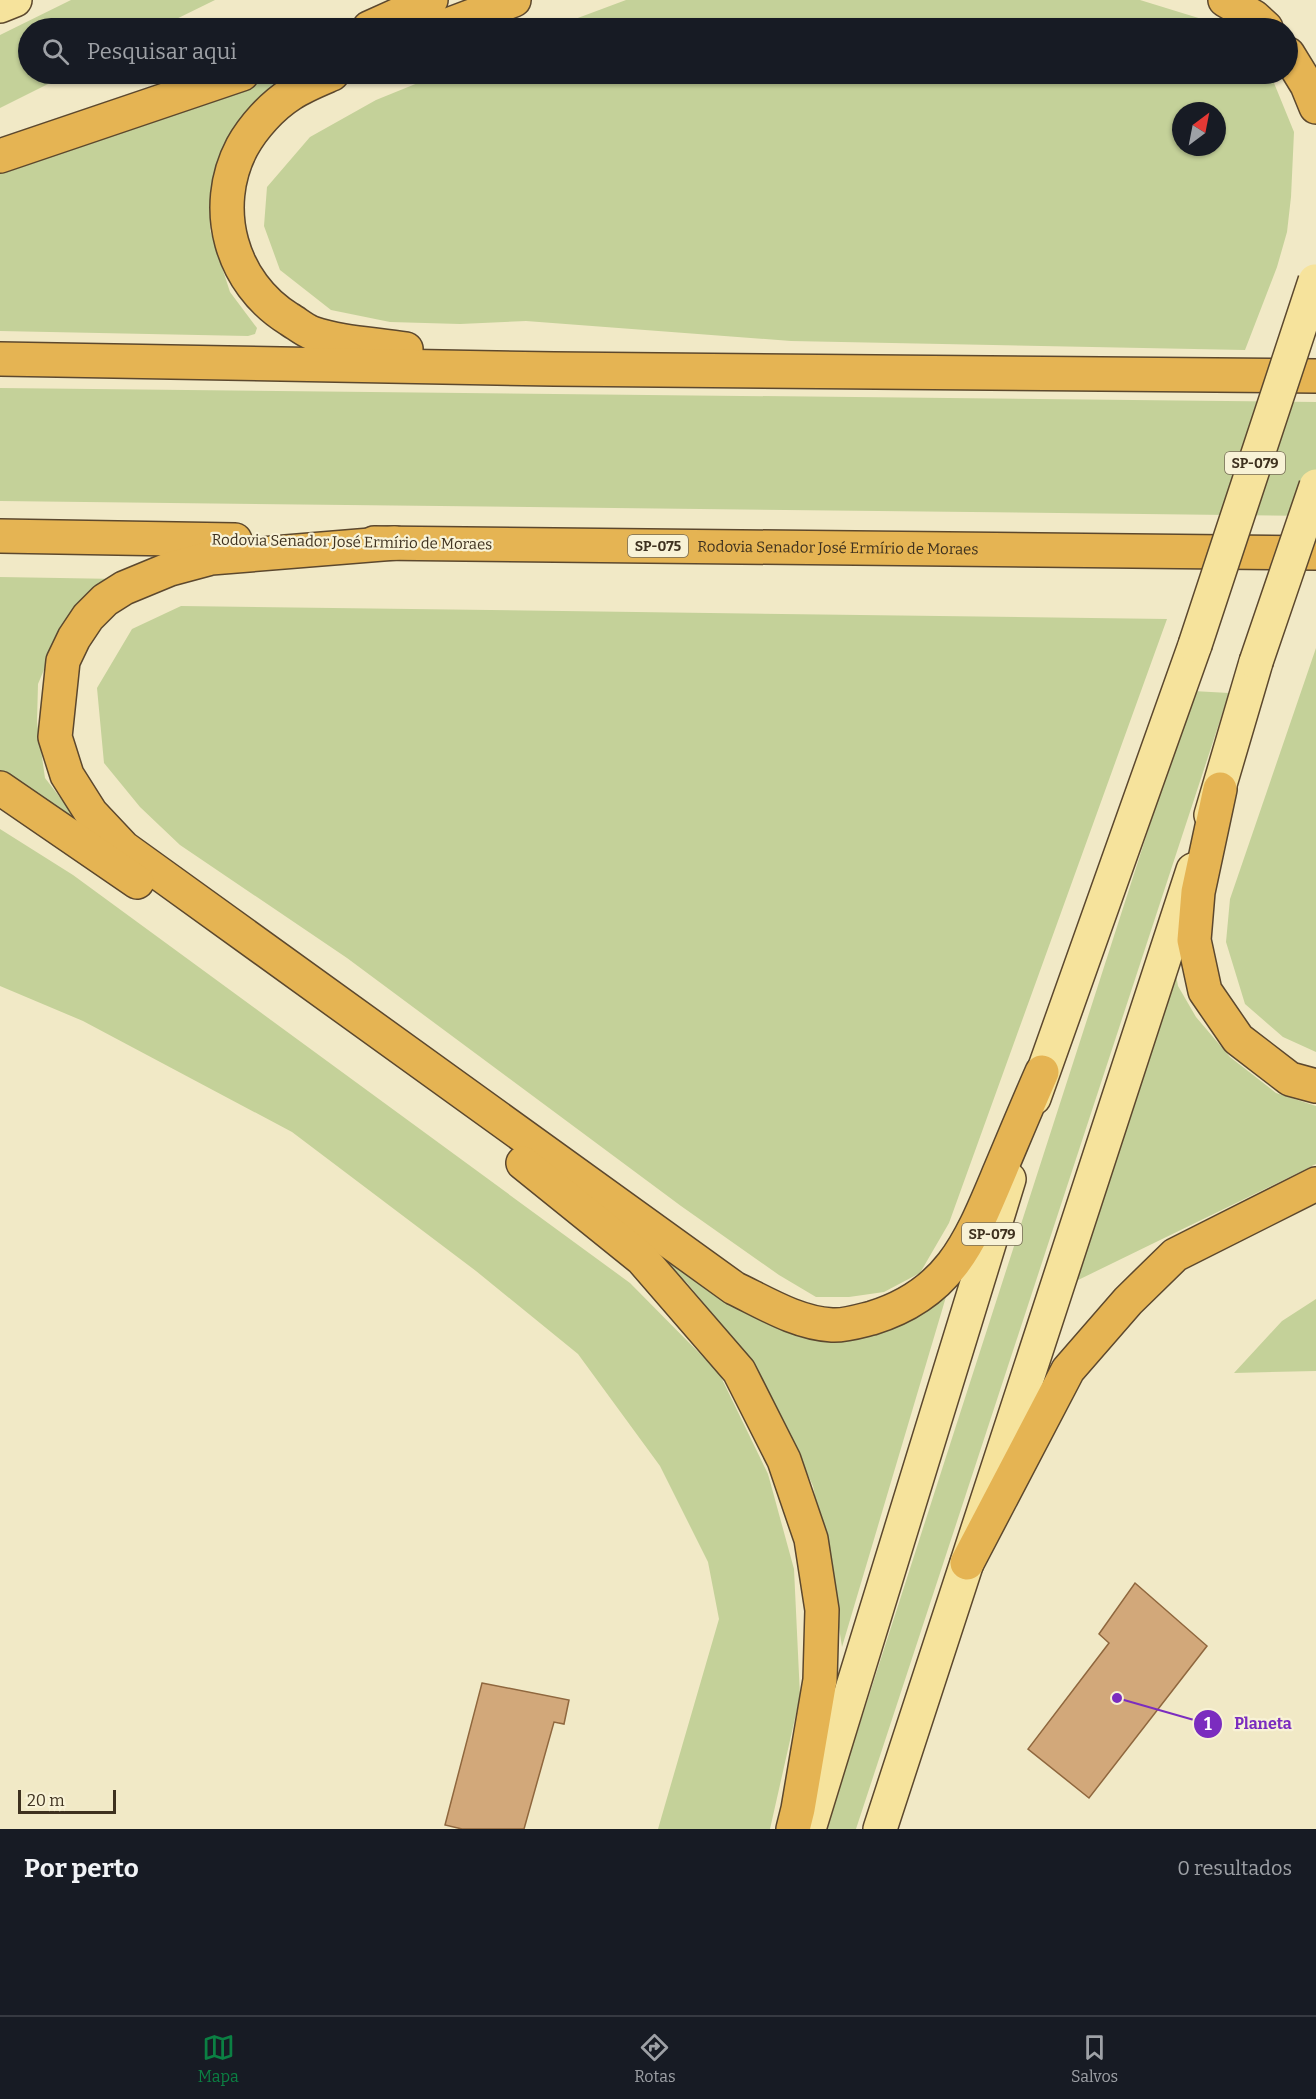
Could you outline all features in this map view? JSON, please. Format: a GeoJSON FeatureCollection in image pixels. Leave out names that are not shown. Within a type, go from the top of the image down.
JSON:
{"type":"FeatureCollection","features":[{"type":"Feature","properties":{"kind":"highway"},"geometry":{"type":"LineString","coordinates":[[391,18],[431,0]]}},
{"type":"Feature","properties":{"kind":"highway"},"geometry":{"type":"LineString","coordinates":[[466,18],[514,0]]}},
{"type":"Feature","properties":{"kind":"highway"},"geometry":{"type":"LineString","coordinates":[[1225,0],[1255,18]]}},
{"type":"Feature","properties":{"kind":"highway"},"geometry":{"type":"LineString","coordinates":[[1298,71],[1307,85],[1316,107]]}},
{"type":"Feature","properties":{"kind":"highway"},"geometry":{"type":"LineString","coordinates":[[0,156],[212,84]]}},
{"type":"Feature","properties":{"kind":"highway"},"geometry":{"type":"LineString","coordinates":[[312,84],[291,94],[261,120],[242,148],[229,187],[228,223],[233,245],[242,270],[256,292],[277,312],[310,332],[354,341],[554,369]]}},
{"type":"Feature","properties":{"kind":"highway"},"geometry":{"type":"LineString","coordinates":[[0,359],[554,369],[1316,376]]}},
{"type":"Feature","properties":{"kind":"highway","name":"Rodovia Senador José Ermírio de Moraes"},"geometry":{"type":"LineString","coordinates":[[0,536],[395,543],[1316,553]]}},
{"type":"Feature","properties":{"kind":"highway"},"geometry":{"type":"LineString","coordinates":[[395,543],[211,558],[170,569],[124,588],[105,600],[88,617],[63,661],[56,737],[67,775],[91,813],[124,848],[662,1238],[734,1288],[790,1316],[832,1325],[860,1321],[895,1311],[932,1287],[958,1260],[975,1230],[1042,1072]]}},
{"type":"Feature","properties":{"kind":"highway"},"geometry":{"type":"LineString","coordinates":[[0,788],[141,885],[471,1121],[642,1259],[739,1371],[784,1460],[811,1539],[822,1610],[820,1680],[793,1829]]}},
{"type":"Feature","properties":{"kind":"highway"},"geometry":{"type":"LineString","coordinates":[[1220,789],[1198,892],[1194,940],[1205,991],[1238,1039],[1290,1079],[1316,1086]]}},
{"type":"Feature","properties":{"kind":"highway"},"geometry":{"type":"LineString","coordinates":[[968,1563],[1068,1370],[1128,1301],[1175,1255],[1316,1184]]}},
{"type":"Feature","properties":{"kind":"main road"},"geometry":{"type":"LineString","coordinates":[[0,6],[15,0]]}},
{"type":"Feature","properties":{"kind":"main road","name":"SP-079"},"geometry":{"type":"LineString","coordinates":[[809,1829],[1042,1072],[1196,645],[1316,280]]}},
{"type":"Feature","properties":{"kind":"main road"},"geometry":{"type":"LineString","coordinates":[[880,1829],[1220,789],[1256,662],[1316,486]]}},
{"type":"Feature","properties":{"kind":"green space"},"geometry":{"type":"Polygon","coordinates":[[[71,0],[215,0],[178,18],[34,18],[71,0]]]}},
{"type":"Feature","properties":{"kind":"green space"},"geometry":{"type":"Polygon","coordinates":[[[626,0],[1140,0],[1198,18],[578,18],[626,0]]]}},
{"type":"Feature","properties":{"kind":"green space"},"geometry":{"type":"Polygon","coordinates":[[[18,26],[18,84],[48,84],[0,108],[0,35],[18,26]]]}},
{"type":"Feature","properties":{"kind":"green space"},"geometry":{"type":"Polygon","coordinates":[[[233,84],[282,84],[255,102],[234,127],[214,177],[210,230],[230,292],[257,328],[255,334],[248,336],[0,331],[0,168],[233,84]]]}},
{"type":"Feature","properties":{"kind":"green space"},"geometry":{"type":"Polygon","coordinates":[[[415,84],[1274,84],[1294,132],[1287,232],[1277,267],[1245,350],[791,341],[526,321],[460,324],[390,322],[331,310],[280,270],[264,226],[267,187],[310,137],[376,100],[415,84]]]}},
{"type":"Feature","properties":{"kind":"green space"},"geometry":{"type":"Polygon","coordinates":[[[0,388],[1316,402],[1316,516],[0,501],[0,388]]]}},
{"type":"Feature","properties":{"kind":"green space"},"geometry":{"type":"Polygon","coordinates":[[[0,577],[119,579],[58,636],[38,684],[37,722],[45,778],[90,836],[0,773],[0,577]]]}},
{"type":"Feature","properties":{"kind":"green space"},"geometry":{"type":"Polygon","coordinates":[[[181,606],[1167,619],[949,1223],[920,1273],[884,1292],[849,1297],[816,1297],[779,1275],[681,1206],[347,958],[180,845],[140,807],[104,763],[97,688],[132,629],[181,606]]]}},
{"type":"Feature","properties":{"kind":"green space"},"geometry":{"type":"Polygon","coordinates":[[[1316,648],[1316,1052],[1283,1037],[1245,1004],[1226,942],[1230,899],[1316,648]]]}},
{"type":"Feature","properties":{"kind":"green space"},"geometry":{"type":"Polygon","coordinates":[[[1193,691],[1229,693],[856,1829],[826,1829],[1193,691]]]}},
{"type":"Feature","properties":{"kind":"green space"},"geometry":{"type":"Polygon","coordinates":[[[0,829],[73,875],[630,1283],[719,1373],[768,1474],[794,1569],[800,1696],[770,1829],[658,1829],[719,1619],[708,1562],[660,1466],[578,1354],[476,1271],[292,1132],[83,1021],[0,986],[0,829]]]}},
{"type":"Feature","properties":{"kind":"green space"},"geometry":{"type":"Polygon","coordinates":[[[1172,952],[1178,986],[1196,1017],[1230,1057],[1276,1093],[1316,1106],[1316,1164],[1074,1282],[1172,952]]]}},
{"type":"Feature","properties":{"kind":"green space"},"geometry":{"type":"Polygon","coordinates":[[[633,1238],[720,1295],[836,1338],[951,1280],[842,1647],[830,1568],[813,1486],[779,1413],[738,1344],[687,1283],[633,1238]]]}},
{"type":"Feature","properties":{"kind":"green space"},"geometry":{"type":"Polygon","coordinates":[[[1316,1299],[1316,1371],[1234,1373],[1282,1321],[1316,1299]]]}},
{"type":"Feature","properties":{"kind":"building"},"geometry":{"type":"Polygon","coordinates":[[[1135,1583],[1207,1646],[1089,1798],[1028,1749],[1109,1643],[1099,1634],[1135,1583]]]}},
{"type":"Feature","properties":{"kind":"building"},"geometry":{"type":"Polygon","coordinates":[[[482,1683],[569,1700],[564,1724],[554,1722],[524,1829],[462,1829],[445,1825],[482,1683]]]}},
{"type":"Feature","properties":{"kind":"place","name":"Planeta"},"geometry":{"type":"Point","coordinates":[1117,1698]}}]}
